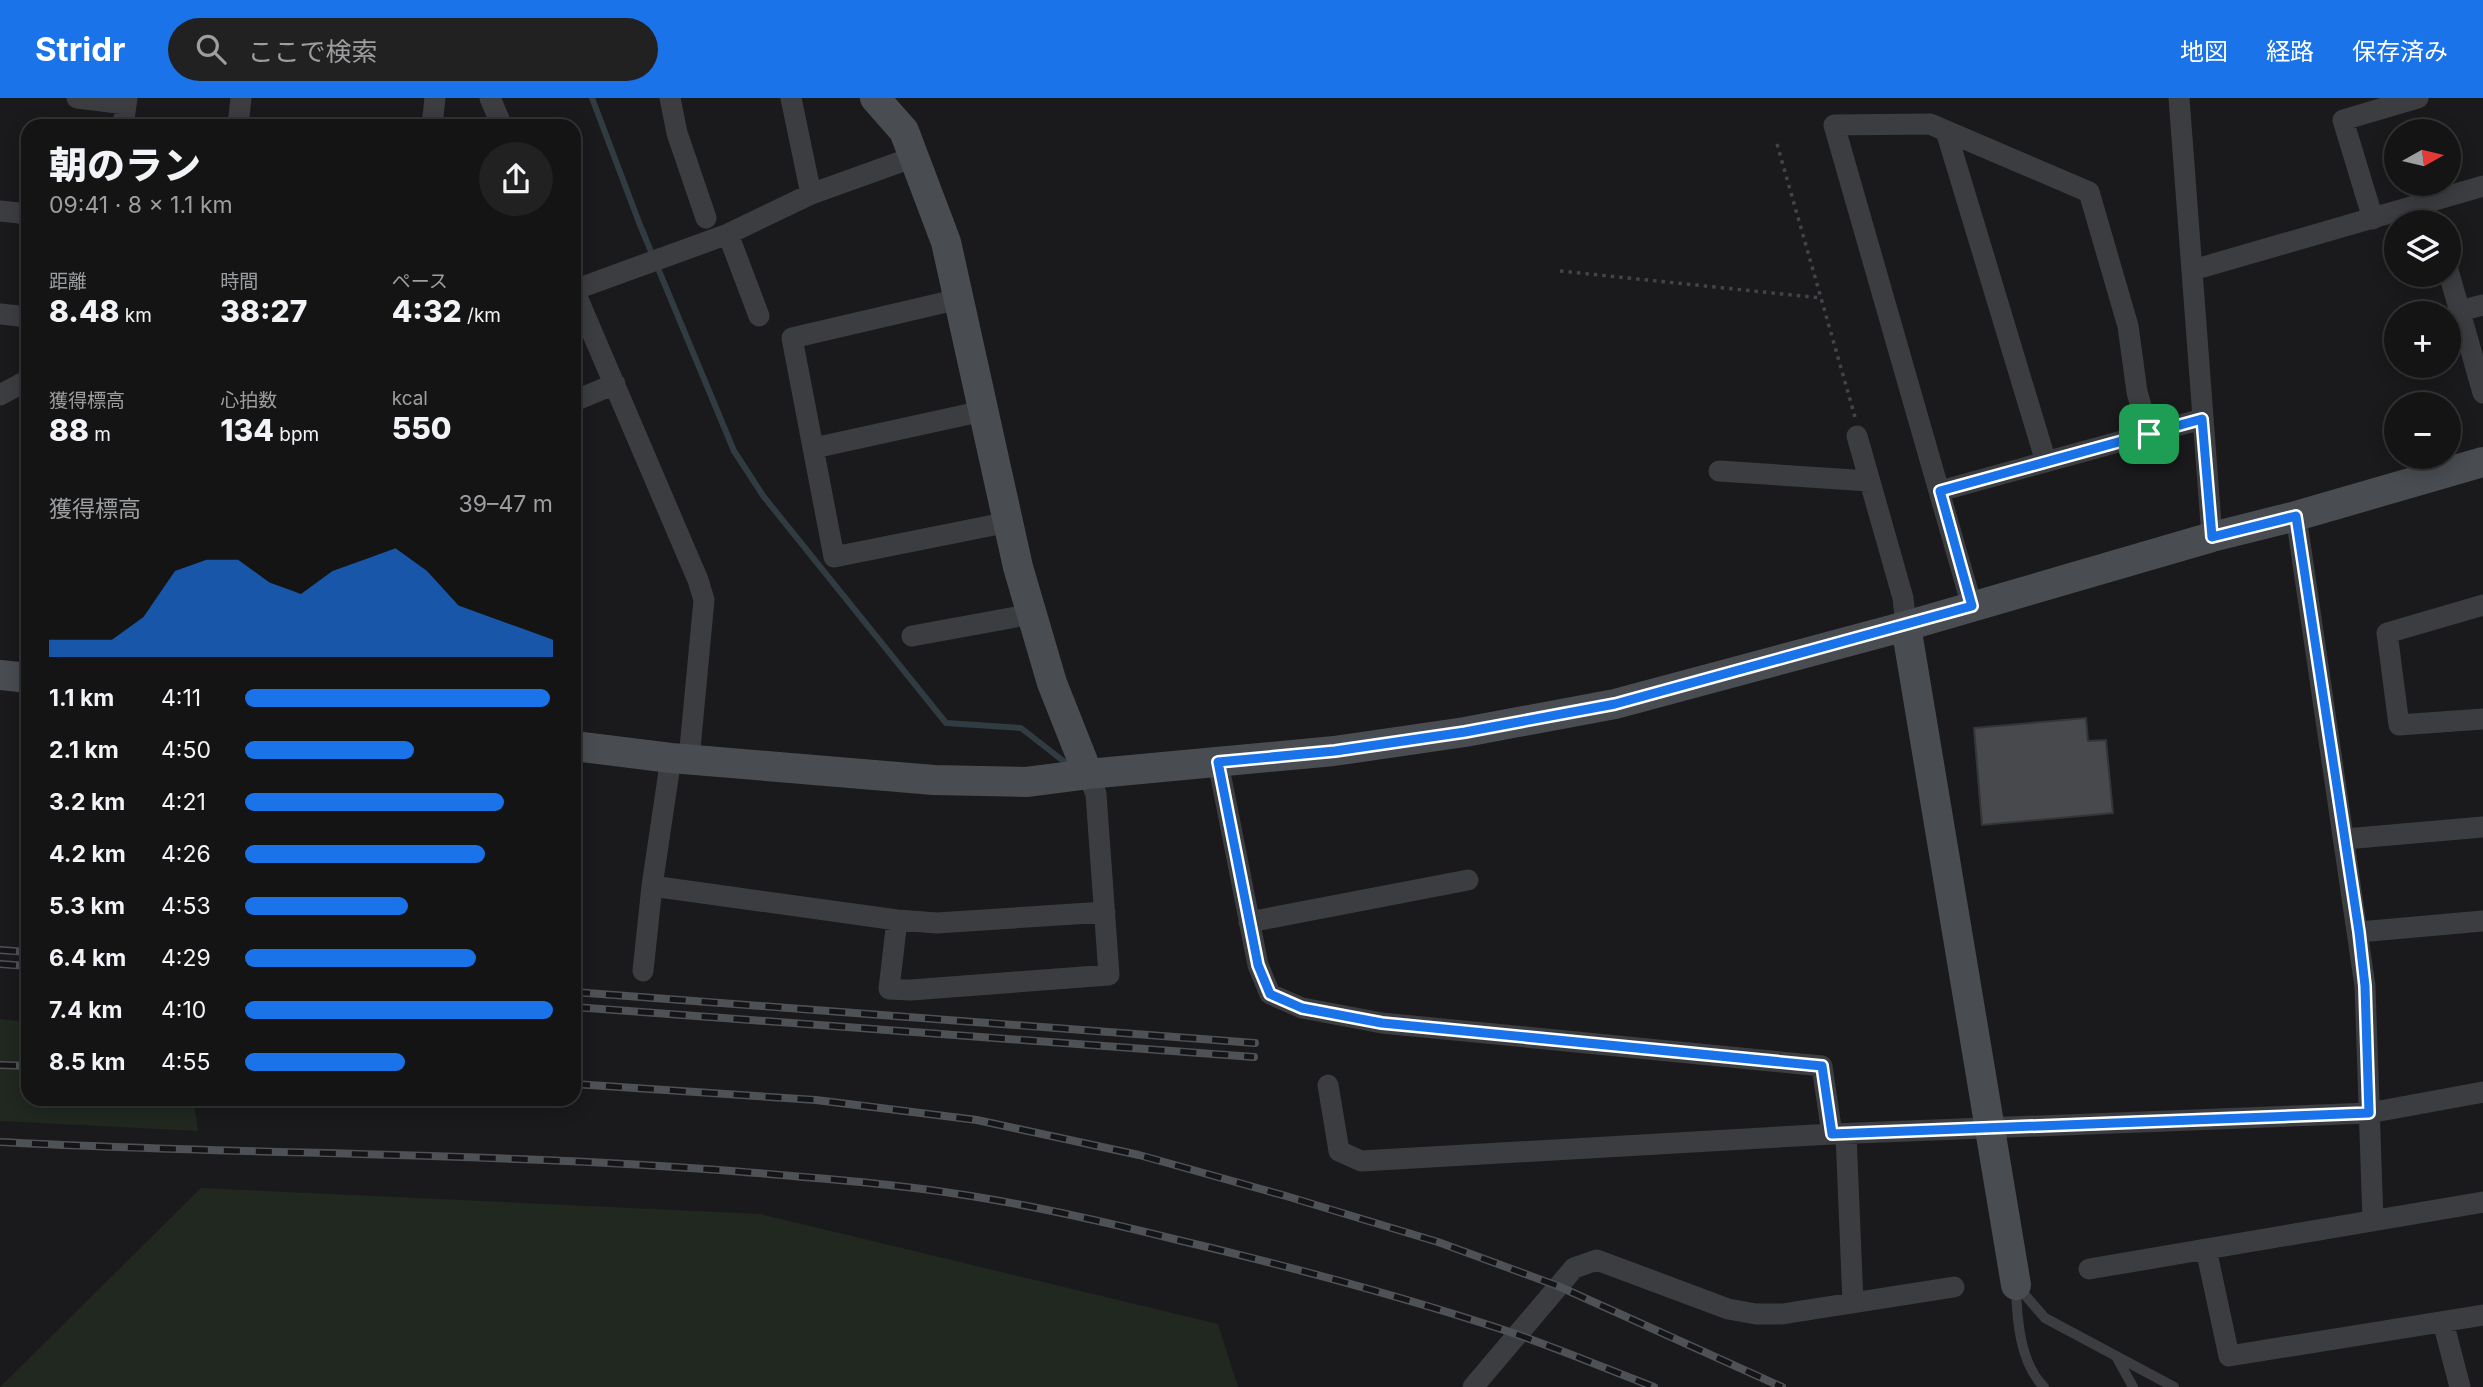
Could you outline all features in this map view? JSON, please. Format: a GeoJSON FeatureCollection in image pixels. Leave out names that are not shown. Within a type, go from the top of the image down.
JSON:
{"type":"FeatureCollection","features":[{"type":"Feature","properties":{"kind":"street"},"geometry":{"type":"LineString","coordinates":[[77,98],[126,101],[124,119]]}},
{"type":"Feature","properties":{"kind":"street"},"geometry":{"type":"LineString","coordinates":[[239,119],[241,98]]}},
{"type":"Feature","properties":{"kind":"street"},"geometry":{"type":"LineString","coordinates":[[433,119],[435,98]]}},
{"type":"Feature","properties":{"kind":"street"},"geometry":{"type":"LineString","coordinates":[[490,98],[499,119]]}},
{"type":"Feature","properties":{"kind":"street"},"geometry":{"type":"LineString","coordinates":[[670,98],[677,134],[706,218]]}},
{"type":"Feature","properties":{"kind":"street"},"geometry":{"type":"LineString","coordinates":[[791,98],[811,194]]}},
{"type":"Feature","properties":{"kind":"street"},"geometry":{"type":"LineString","coordinates":[[875,98],[904,131],[946,242],[1032,614],[1052,683],[1097,794],[1109,975],[911,990],[889,989],[897,920]]}},
{"type":"Feature","properties":{"kind":"street"},"geometry":{"type":"LineString","coordinates":[[2179,98],[2212,537]]}},
{"type":"Feature","properties":{"kind":"street"},"geometry":{"type":"LineString","coordinates":[[2372,219],[2343,120],[2418,98]]}},
{"type":"Feature","properties":{"kind":"street"},"geometry":{"type":"LineString","coordinates":[[1972,606],[1835,125],[1930,124],[2088,192],[2128,327],[2137,392],[2149,434]]}},
{"type":"Feature","properties":{"kind":"street"},"geometry":{"type":"LineString","coordinates":[[1946,131],[2046,462]]}},
{"type":"Feature","properties":{"kind":"street"},"geometry":{"type":"LineString","coordinates":[[581,287],[728,234],[811,194],[914,157]]}},
{"type":"Feature","properties":{"kind":"street"},"geometry":{"type":"LineString","coordinates":[[2438,210],[2483,186]]}},
{"type":"Feature","properties":{"kind":"street"},"geometry":{"type":"LineString","coordinates":[[0,211],[21,213]]}},
{"type":"Feature","properties":{"kind":"street"},"geometry":{"type":"LineString","coordinates":[[2193,270],[2384,218]]}},
{"type":"Feature","properties":{"kind":"street"},"geometry":{"type":"LineString","coordinates":[[728,234],[760,316]]}},
{"type":"Feature","properties":{"kind":"street"},"geometry":{"type":"LineString","coordinates":[[960,299],[792,338],[834,557],[1009,522]]}},
{"type":"Feature","properties":{"kind":"street"},"geometry":{"type":"LineString","coordinates":[[2461,311],[2483,305]]}},
{"type":"Feature","properties":{"kind":"street"},"geometry":{"type":"LineString","coordinates":[[581,306],[698,580],[704,600],[680,759],[652,886],[643,971]]}},
{"type":"Feature","properties":{"kind":"street"},"geometry":{"type":"LineString","coordinates":[[0,314],[21,316]]}},
{"type":"Feature","properties":{"kind":"street"},"geometry":{"type":"LineString","coordinates":[[2461,315],[2483,393]]}},
{"type":"Feature","properties":{"kind":"street"},"geometry":{"type":"LineString","coordinates":[[581,398],[615,383]]}},
{"type":"Feature","properties":{"kind":"street"},"geometry":{"type":"LineString","coordinates":[[0,395],[21,384]]}},
{"type":"Feature","properties":{"kind":"street"},"geometry":{"type":"LineString","coordinates":[[814,448],[983,411]]}},
{"type":"Feature","properties":{"kind":"street"},"geometry":{"type":"LineString","coordinates":[[1940,491],[2202,419]]}},
{"type":"Feature","properties":{"kind":"street"},"geometry":{"type":"LineString","coordinates":[[1857,436],[1903,598],[2016,1285]]}},
{"type":"Feature","properties":{"kind":"street"},"geometry":{"type":"LineString","coordinates":[[581,747],[680,759],[934,780],[1026,782],[1361,748],[1615,704],[1906,626],[2483,462]]}},
{"type":"Feature","properties":{"kind":"street"},"geometry":{"type":"LineString","coordinates":[[1719,471],[1869,481]]}},
{"type":"Feature","properties":{"kind":"street"},"geometry":{"type":"LineString","coordinates":[[2296,516],[2365,986],[2373,1221]]}},
{"type":"Feature","properties":{"kind":"street"},"geometry":{"type":"LineString","coordinates":[[2483,605],[2387,633],[2399,725],[2483,719]]}},
{"type":"Feature","properties":{"kind":"street"},"geometry":{"type":"LineString","coordinates":[[912,636],[1032,614]]}},
{"type":"Feature","properties":{"kind":"street"},"geometry":{"type":"LineString","coordinates":[[0,675],[21,677]]}},
{"type":"Feature","properties":{"kind":"street"},"geometry":{"type":"LineString","coordinates":[[1218,762],[1258,965],[1270,994],[1302,1008],[1382,1023],[1822,1066],[1839,1134],[1853,1303]]}},
{"type":"Feature","properties":{"kind":"street"},"geometry":{"type":"LineString","coordinates":[[2345,839],[2483,827]]}},
{"type":"Feature","properties":{"kind":"street"},"geometry":{"type":"LineString","coordinates":[[1249,922],[1468,880]]}},
{"type":"Feature","properties":{"kind":"street"},"geometry":{"type":"LineString","coordinates":[[652,886],[897,920],[937,923],[1105,912]]}},
{"type":"Feature","properties":{"kind":"street"},"geometry":{"type":"LineString","coordinates":[[2359,932],[2483,921]]}},
{"type":"Feature","properties":{"kind":"street"},"geometry":{"type":"LineString","coordinates":[[1328,1085],[1339,1151],[1361,1161],[1839,1134],[2369,1113],[2483,1092]]}},
{"type":"Feature","properties":{"kind":"street"},"geometry":{"type":"LineString","coordinates":[[2089,1269],[2483,1202]]}},
{"type":"Feature","properties":{"kind":"street"},"geometry":{"type":"LineString","coordinates":[[2206,1249],[2229,1356],[2483,1315]]}},
{"type":"Feature","properties":{"kind":"street"},"geometry":{"type":"LineString","coordinates":[[1473,1387],[1574,1268],[1597,1260],[1728,1309],[1756,1314],[1782,1314],[1954,1287]]}},
{"type":"Feature","properties":{"kind":"street"},"geometry":{"type":"LineString","coordinates":[[2443,1322],[2460,1387]]}},
{"type":"Feature","properties":{"kind":"lane"},"geometry":{"type":"LineString","coordinates":[[2016,1285],[2045,1318],[2174,1387]]}},
{"type":"Feature","properties":{"kind":"lane"},"geometry":{"type":"LineString","coordinates":[[2016,1285],[2017,1318],[2024,1348],[2044,1387]]}},
{"type":"Feature","properties":{"kind":"lane"},"geometry":{"type":"LineString","coordinates":[[2116,1356],[2133,1387]]}},
{"type":"Feature","properties":{"kind":"path"},"geometry":{"type":"LineString","coordinates":[[1777,144],[1858,426],[1857,436]]}},
{"type":"Feature","properties":{"kind":"path"},"geometry":{"type":"LineString","coordinates":[[1560,271],[1821,298]]}},
{"type":"Feature","properties":{"kind":"shaded area"},"geometry":{"type":"Polygon","coordinates":[[[0,1019],[21,1021],[21,1106],[194,1106],[198,1131],[0,1121],[0,1019]]]}},
{"type":"Feature","properties":{"kind":"shaded area"},"geometry":{"type":"Polygon","coordinates":[[[201,1188],[760,1214],[1218,1324],[1238,1387],[0,1387],[201,1188]]]}},
{"type":"Feature","properties":{"kind":"building"},"geometry":{"type":"Polygon","coordinates":[[[2086,718],[2088,741],[2106,740],[2113,813],[1982,825],[1974,728],[2086,718]]]}},
{"type":"Feature","properties":{"kind":"waterway"},"geometry":{"type":"LineString","coordinates":[[592,98],[640,225],[734,451],[764,497],[946,723],[1021,728],[1066,763]]}},
{"type":"Feature","properties":{"kind":"railway"},"geometry":{"type":"LineString","coordinates":[[0,950],[21,952]]}},
{"type":"Feature","properties":{"kind":"railway"},"geometry":{"type":"LineString","coordinates":[[0,964],[21,966]]}},
{"type":"Feature","properties":{"kind":"railway"},"geometry":{"type":"LineString","coordinates":[[581,993],[1255,1043]]}},
{"type":"Feature","properties":{"kind":"railway"},"geometry":{"type":"LineString","coordinates":[[581,1008],[1254,1057]]}},
{"type":"Feature","properties":{"kind":"railway"},"geometry":{"type":"LineString","coordinates":[[0,1065],[21,1066]]}},
{"type":"Feature","properties":{"kind":"railway"},"geometry":{"type":"LineString","coordinates":[[581,1084],[816,1100],[977,1120],[1139,1155],[1438,1242],[1558,1286],[1782,1387]]}},
{"type":"Feature","properties":{"kind":"railway"},"geometry":{"type":"LineString","coordinates":[[0,1142],[558,1161],[744,1172],[943,1192],[1023,1205],[1101,1222],[1342,1282],[1504,1330],[1654,1387]]}},
{"type":"Feature","properties":{"kind":"route"},"geometry":{"type":"LineString","coordinates":[[2202,419],[2212,537],[2296,516],[2359,932],[2365,986],[2369,1113],[1832,1134],[1822,1066],[1382,1023],[1302,1008],[1270,994],[1258,965],[1218,762],[1335,751],[1465,732],[1615,704],[1972,606],[1940,491],[2149,434],[2202,419]]}}]}
